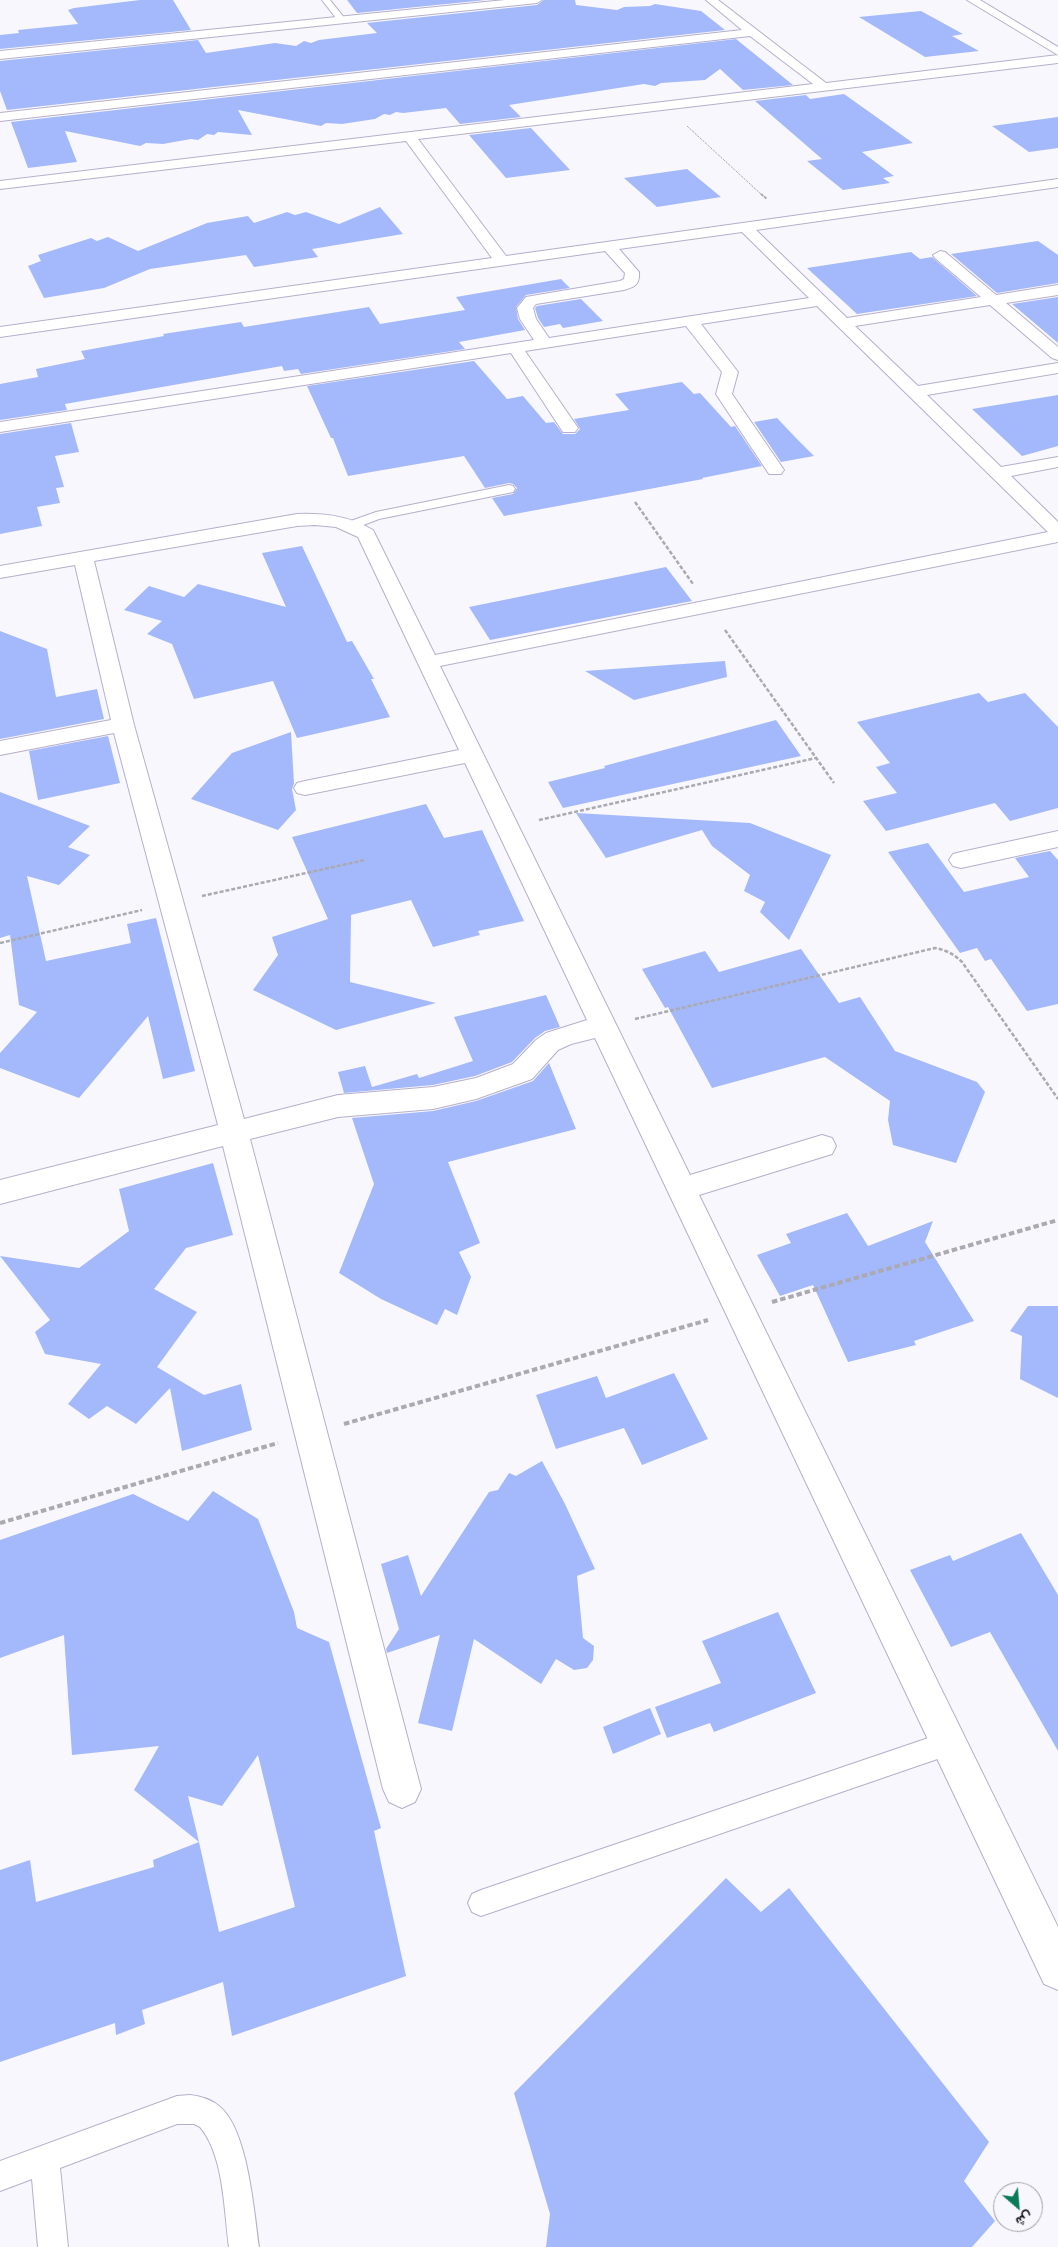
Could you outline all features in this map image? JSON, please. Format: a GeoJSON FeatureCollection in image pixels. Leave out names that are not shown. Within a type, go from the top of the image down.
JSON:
{"type":"FeatureCollection","features":[{"type":"Feature","properties":{"kind":"street"},"geometry":{"type":"LineString","coordinates":[[0,55],[537,0]]}},
{"type":"Feature","properties":{"kind":"street"},"geometry":{"type":"LineString","coordinates":[[711,0],[824,87]]}},
{"type":"Feature","properties":{"kind":"street"},"geometry":{"type":"LineString","coordinates":[[972,0],[1058,52]]}},
{"type":"Feature","properties":{"kind":"street"},"geometry":{"type":"LineString","coordinates":[[0,118],[752,32]]}},
{"type":"Feature","properties":{"kind":"street"},"geometry":{"type":"LineString","coordinates":[[0,185],[1058,59]]}},
{"type":"Feature","properties":{"kind":"street"},"geometry":{"type":"LineString","coordinates":[[409,136],[502,261]]}},
{"type":"Feature","properties":{"kind":"street"},"geometry":{"type":"LineString","coordinates":[[0,332],[1058,183]]}},
{"type":"Feature","properties":{"kind":"street"},"geometry":{"type":"LineString","coordinates":[[745,228],[1058,532]]}},
{"type":"Feature","properties":{"kind":"street"},"geometry":{"type":"LineString","coordinates":[[544,343],[526,314],[525,308],[532,300],[624,285],[632,281],[632,272],[609,246]]}},
{"type":"Feature","properties":{"kind":"street"},"geometry":{"type":"LineString","coordinates":[[940,255],[1058,354]]}},
{"type":"Feature","properties":{"kind":"street"},"geometry":{"type":"LineString","coordinates":[[843,323],[1058,290]]}},
{"type":"Feature","properties":{"kind":"street"},"geometry":{"type":"LineString","coordinates":[[0,427],[820,301]]}},
{"type":"Feature","properties":{"kind":"street"},"geometry":{"type":"LineString","coordinates":[[690,321],[730,372],[724,394],[776,470]]}},
{"type":"Feature","properties":{"kind":"street"},"geometry":{"type":"LineString","coordinates":[[515,348],[569,428]]}},
{"type":"Feature","properties":{"kind":"street"},"geometry":{"type":"LineString","coordinates":[[914,392],[1058,368]]}},
{"type":"Feature","properties":{"kind":"street"},"geometry":{"type":"LineString","coordinates":[[997,473],[1058,462]]}},
{"type":"Feature","properties":{"kind":"street"},"geometry":{"type":"LineString","coordinates":[[0,572],[297,520],[317,518],[336,520],[353,525],[366,534],[1058,1970]]}},
{"type":"Feature","properties":{"kind":"street"},"geometry":{"type":"LineString","coordinates":[[429,662],[1058,536]]}},
{"type":"Feature","properties":{"kind":"street"},"geometry":{"type":"LineString","coordinates":[[83,558],[123,725],[234,1133],[402,1789]]}},
{"type":"Feature","properties":{"kind":"street"},"geometry":{"type":"LineString","coordinates":[[0,748],[123,725]]}},
{"type":"Feature","properties":{"kind":"street"},"geometry":{"type":"LineString","coordinates":[[305,788],[473,754]]}},
{"type":"Feature","properties":{"kind":"street"},"geometry":{"type":"LineString","coordinates":[[961,860],[1058,838]]}},
{"type":"Feature","properties":{"kind":"street"},"geometry":{"type":"LineString","coordinates":[[0,1192],[338,1106],[385,1100],[433,1098],[457,1093],[520,1073],[531,1065],[551,1042],[604,1026]]}},
{"type":"Feature","properties":{"kind":"street"},"geometry":{"type":"LineString","coordinates":[[682,1189],[822,1146]]}},
{"type":"Feature","properties":{"kind":"lane"},"geometry":{"type":"LineString","coordinates":[[326,0],[342,20]]}},
{"type":"Feature","properties":{"kind":"lane"},"geometry":{"type":"LineString","coordinates":[[353,525],[382,514],[509,489]]}},
{"type":"Feature","properties":{"kind":"lane"},"geometry":{"type":"LineString","coordinates":[[481,1903],[949,1743]]}},
{"type":"Feature","properties":{"kind":"lane"},"geometry":{"type":"LineString","coordinates":[[0,2176],[177,2110],[195,2109],[212,2118],[224,2133],[244,2247]]}},
{"type":"Feature","properties":{"kind":"lane"},"geometry":{"type":"LineString","coordinates":[[45,2160],[53,2247]]}},
{"type":"Feature","properties":{"kind":"path"},"geometry":{"type":"LineString","coordinates":[[665,106],[766,199]]}},
{"type":"Feature","properties":{"kind":"path"},"geometry":{"type":"LineString","coordinates":[[636,502],[834,783]]}},
{"type":"Feature","properties":{"kind":"path"},"geometry":{"type":"LineString","coordinates":[[508,827],[816,758]]}},
{"type":"Feature","properties":{"kind":"path"},"geometry":{"type":"LineString","coordinates":[[604,1026],[935,948],[946,950],[956,955],[962,962],[1058,1099]]}},
{"type":"Feature","properties":{"kind":"path"},"geometry":{"type":"LineString","coordinates":[[0,1523],[1058,1220]]}},
{"type":"Feature","properties":{"kind":"building"},"geometry":{"type":"Polygon","coordinates":[[[140,0],[173,0],[191,30],[0,49],[0,35],[19,33],[18,30],[78,24],[68,10],[140,0]]]}},
{"type":"Feature","properties":{"kind":"building"},"geometry":{"type":"Polygon","coordinates":[[[347,0],[486,0],[357,13],[347,0]]]}},
{"type":"Feature","properties":{"kind":"building"},"geometry":{"type":"Polygon","coordinates":[[[544,0],[575,0],[576,5],[617,10],[624,7],[650,6],[655,4],[701,11],[725,30],[7,110],[0,91],[0,61],[198,40],[206,53],[275,43],[296,46],[304,41],[311,43],[319,40],[377,33],[367,23],[537,5],[544,0]]]}},
{"type":"Feature","properties":{"kind":"building"},"geometry":{"type":"Polygon","coordinates":[[[921,11],[963,34],[952,36],[979,51],[925,57],[859,17],[921,11]]]}},
{"type":"Feature","properties":{"kind":"building"},"geometry":{"type":"Polygon","coordinates":[[[736,39],[793,85],[743,90],[720,69],[705,80],[661,83],[655,86],[644,84],[509,105],[521,117],[460,124],[446,108],[403,113],[396,112],[390,115],[384,114],[375,119],[342,124],[326,123],[321,126],[238,110],[252,135],[218,132],[214,135],[207,134],[198,140],[191,139],[163,144],[146,143],[140,146],[65,131],[77,162],[28,168],[11,122],[736,39]]]}},
{"type":"Feature","properties":{"kind":"building"},"geometry":{"type":"Polygon","coordinates":[[[844,94],[913,143],[862,152],[894,176],[883,178],[890,183],[843,190],[807,161],[822,159],[755,101],[806,95],[810,99],[844,94]]]}},
{"type":"Feature","properties":{"kind":"building"},"geometry":{"type":"Polygon","coordinates":[[[1058,117],[1058,148],[1029,152],[992,126],[1058,117]]]}},
{"type":"Feature","properties":{"kind":"building"},"geometry":{"type":"Polygon","coordinates":[[[531,128],[570,170],[506,178],[469,135],[531,128]]]}},
{"type":"Feature","properties":{"kind":"building"},"geometry":{"type":"Polygon","coordinates":[[[687,169],[721,197],[657,207],[624,178],[687,169]]]}},
{"type":"Feature","properties":{"kind":"building"},"geometry":{"type":"Polygon","coordinates":[[[380,207],[403,234],[312,249],[318,257],[254,267],[246,255],[150,269],[104,288],[44,298],[28,266],[41,261],[38,255],[91,238],[97,241],[108,237],[138,251],[207,223],[248,216],[254,223],[287,212],[295,215],[306,212],[339,224],[380,207]]]}},
{"type":"Feature","properties":{"kind":"building"},"geometry":{"type":"Polygon","coordinates":[[[1038,241],[1058,255],[1058,283],[997,293],[951,254],[1038,241]]]}},
{"type":"Feature","properties":{"kind":"building"},"geometry":{"type":"Polygon","coordinates":[[[911,252],[920,259],[932,257],[977,296],[857,314],[807,268],[911,252]]]}},
{"type":"Feature","properties":{"kind":"building"},"geometry":{"type":"Polygon","coordinates":[[[561,279],[570,288],[526,295],[516,307],[518,319],[525,330],[459,342],[465,349],[301,374],[298,369],[284,371],[282,366],[65,404],[67,410],[0,420],[0,384],[38,377],[36,369],[85,359],[81,351],[164,336],[163,334],[241,322],[244,327],[369,307],[380,324],[465,310],[456,297],[561,279]]]}},
{"type":"Feature","properties":{"kind":"building"},"geometry":{"type":"Polygon","coordinates":[[[1058,297],[1058,343],[1012,304],[1058,297]]]}},
{"type":"Feature","properties":{"kind":"building"},"geometry":{"type":"Polygon","coordinates":[[[581,299],[603,321],[563,328],[560,324],[544,327],[538,318],[535,308],[537,306],[581,299]]]}},
{"type":"Feature","properties":{"kind":"building"},"geometry":{"type":"Polygon","coordinates":[[[474,361],[507,399],[523,396],[546,423],[554,422],[563,434],[575,434],[580,429],[574,419],[629,410],[615,394],[682,382],[694,394],[700,393],[731,427],[735,426],[762,466],[703,479],[504,516],[492,498],[513,494],[517,488],[509,483],[485,488],[464,456],[348,476],[333,438],[331,438],[307,386],[474,361]]]}},
{"type":"Feature","properties":{"kind":"building"},"geometry":{"type":"Polygon","coordinates":[[[1058,395],[1058,446],[1022,456],[972,409],[1058,395]]]}},
{"type":"Feature","properties":{"kind":"building"},"geometry":{"type":"Polygon","coordinates":[[[777,418],[814,456],[781,462],[754,422],[777,418]]]}},
{"type":"Feature","properties":{"kind":"building"},"geometry":{"type":"Polygon","coordinates":[[[71,423],[79,452],[55,456],[64,487],[56,488],[60,503],[37,507],[42,526],[0,534],[0,434],[71,423]]]}},
{"type":"Feature","properties":{"kind":"building"},"geometry":{"type":"Polygon","coordinates":[[[302,546],[347,642],[352,641],[374,679],[371,679],[390,717],[297,738],[273,681],[194,699],[172,644],[147,634],[162,621],[124,610],[149,586],[184,597],[198,584],[286,607],[262,553],[302,546]]]}},
{"type":"Feature","properties":{"kind":"building"},"geometry":{"type":"Polygon","coordinates":[[[666,567],[692,601],[490,640],[469,607],[666,567]]]}},
{"type":"Feature","properties":{"kind":"building"},"geometry":{"type":"Polygon","coordinates":[[[0,631],[47,649],[56,697],[97,689],[104,719],[0,739],[0,631]]]}},
{"type":"Feature","properties":{"kind":"building"},"geometry":{"type":"Polygon","coordinates":[[[725,661],[727,677],[634,700],[585,671],[725,661]]]}},
{"type":"Feature","properties":{"kind":"building"},"geometry":{"type":"Polygon","coordinates":[[[979,693],[988,702],[1025,693],[1058,727],[1058,808],[1010,821],[995,803],[886,831],[863,801],[897,793],[876,767],[890,763],[857,722],[979,693]]]}},
{"type":"Feature","properties":{"kind":"building"},"geometry":{"type":"Polygon","coordinates":[[[776,720],[801,756],[563,808],[548,782],[605,768],[604,766],[776,720]]]}},
{"type":"Feature","properties":{"kind":"building"},"geometry":{"type":"Polygon","coordinates":[[[291,732],[294,784],[292,789],[296,810],[278,830],[191,799],[232,753],[291,732]]]}},
{"type":"Feature","properties":{"kind":"building"},"geometry":{"type":"Polygon","coordinates":[[[108,736],[120,783],[38,800],[29,751],[108,736]]]}},
{"type":"Feature","properties":{"kind":"building"},"geometry":{"type":"Polygon","coordinates":[[[0,792],[90,826],[68,847],[90,855],[59,885],[27,876],[46,961],[131,943],[127,924],[156,918],[195,1071],[163,1079],[148,1016],[79,1098],[0,1068],[0,1053],[37,1012],[19,1005],[10,935],[0,938],[0,792]]]}},
{"type":"Feature","properties":{"kind":"building"},"geometry":{"type":"Polygon","coordinates":[[[426,804],[444,838],[482,830],[524,921],[478,931],[480,935],[433,947],[411,900],[351,915],[350,982],[436,1003],[336,1030],[253,990],[278,955],[272,937],[328,919],[292,837],[426,804]]]}},
{"type":"Feature","properties":{"kind":"building"},"geometry":{"type":"Polygon","coordinates":[[[576,813],[750,823],[831,855],[789,940],[760,912],[765,902],[744,891],[750,875],[712,846],[702,830],[606,858],[576,813]]]}},
{"type":"Feature","properties":{"kind":"building"},"geometry":{"type":"Polygon","coordinates":[[[928,843],[964,892],[1029,877],[1015,858],[1050,851],[1058,860],[1058,1004],[1027,1011],[991,959],[985,961],[977,948],[960,953],[888,852],[928,843]]]}},
{"type":"Feature","properties":{"kind":"building"},"geometry":{"type":"Polygon","coordinates":[[[801,949],[839,1003],[860,997],[895,1051],[977,1082],[985,1092],[956,1163],[893,1145],[888,1120],[890,1101],[825,1057],[712,1088],[668,1007],[665,1008],[642,969],[705,951],[719,972],[801,949]]]}},
{"type":"Feature","properties":{"kind":"building"},"geometry":{"type":"Polygon","coordinates":[[[546,995],[560,1027],[545,1031],[535,1038],[512,1062],[475,1076],[433,1085],[344,1093],[338,1072],[365,1066],[372,1087],[417,1074],[419,1078],[473,1061],[454,1017],[546,995]]]}},
{"type":"Feature","properties":{"kind":"building"},"geometry":{"type":"Polygon","coordinates":[[[549,1063],[576,1129],[448,1162],[480,1243],[459,1252],[471,1277],[457,1315],[445,1309],[437,1325],[381,1299],[339,1273],[374,1184],[352,1118],[433,1111],[476,1101],[533,1081],[549,1063]]]}},
{"type":"Feature","properties":{"kind":"building"},"geometry":{"type":"Polygon","coordinates":[[[213,1163],[233,1235],[186,1248],[154,1289],[197,1312],[157,1367],[204,1395],[241,1384],[252,1430],[182,1451],[170,1388],[136,1424],[107,1406],[89,1419],[68,1404],[101,1364],[45,1354],[35,1332],[50,1320],[0,1256],[79,1268],[129,1231],[119,1189],[213,1163]]]}},
{"type":"Feature","properties":{"kind":"building"},"geometry":{"type":"Polygon","coordinates":[[[847,1213],[868,1246],[933,1221],[925,1242],[974,1321],[914,1341],[916,1345],[848,1362],[813,1285],[780,1296],[757,1255],[791,1243],[786,1234],[847,1213]]]}},
{"type":"Feature","properties":{"kind":"building"},"geometry":{"type":"Polygon","coordinates":[[[1028,1306],[1058,1306],[1058,1398],[1020,1379],[1022,1336],[1010,1331],[1028,1306]]]}},
{"type":"Feature","properties":{"kind":"building"},"geometry":{"type":"Polygon","coordinates":[[[674,1373],[708,1439],[642,1465],[624,1428],[556,1449],[536,1395],[597,1376],[606,1398],[674,1373]]]}},
{"type":"Feature","properties":{"kind":"building"},"geometry":{"type":"Polygon","coordinates":[[[542,1461],[565,1504],[595,1569],[577,1576],[583,1638],[594,1646],[593,1660],[587,1668],[574,1670],[556,1659],[541,1684],[474,1639],[452,1731],[418,1723],[440,1635],[387,1653],[386,1649],[399,1629],[381,1564],[408,1555],[421,1596],[489,1492],[498,1490],[509,1473],[516,1476],[542,1461]]]}},
{"type":"Feature","properties":{"kind":"building"},"geometry":{"type":"Polygon","coordinates":[[[213,1491],[258,1519],[294,1612],[297,1628],[329,1642],[381,1828],[374,1831],[406,1976],[232,2036],[223,1982],[142,2010],[145,2024],[116,2035],[115,2023],[0,2062],[0,1870],[30,1860],[36,1902],[154,1867],[153,1860],[199,1842],[134,1790],[159,1746],[72,1755],[64,1635],[0,1658],[0,1540],[133,1494],[188,1521],[213,1491]],[[258,1755],[222,1806],[188,1796],[219,1932],[295,1907],[258,1755]]]}},
{"type":"Feature","properties":{"kind":"building"},"geometry":{"type":"Polygon","coordinates":[[[1021,1533],[1058,1595],[1058,1751],[990,1632],[951,1647],[910,1570],[950,1555],[953,1561],[1021,1533]]]}},
{"type":"Feature","properties":{"kind":"building"},"geometry":{"type":"Polygon","coordinates":[[[778,1612],[816,1693],[714,1732],[710,1723],[667,1738],[655,1707],[721,1683],[702,1641],[778,1612]]]}},
{"type":"Feature","properties":{"kind":"building"},"geometry":{"type":"Polygon","coordinates":[[[650,1708],[661,1734],[613,1754],[603,1727],[650,1708]]]}},
{"type":"Feature","properties":{"kind":"building"},"geometry":{"type":"Polygon","coordinates":[[[726,1878],[761,1912],[789,1888],[989,2142],[964,2181],[993,2218],[993,2223],[972,2247],[546,2247],[550,2214],[514,2093],[726,1878]]]}}]}
